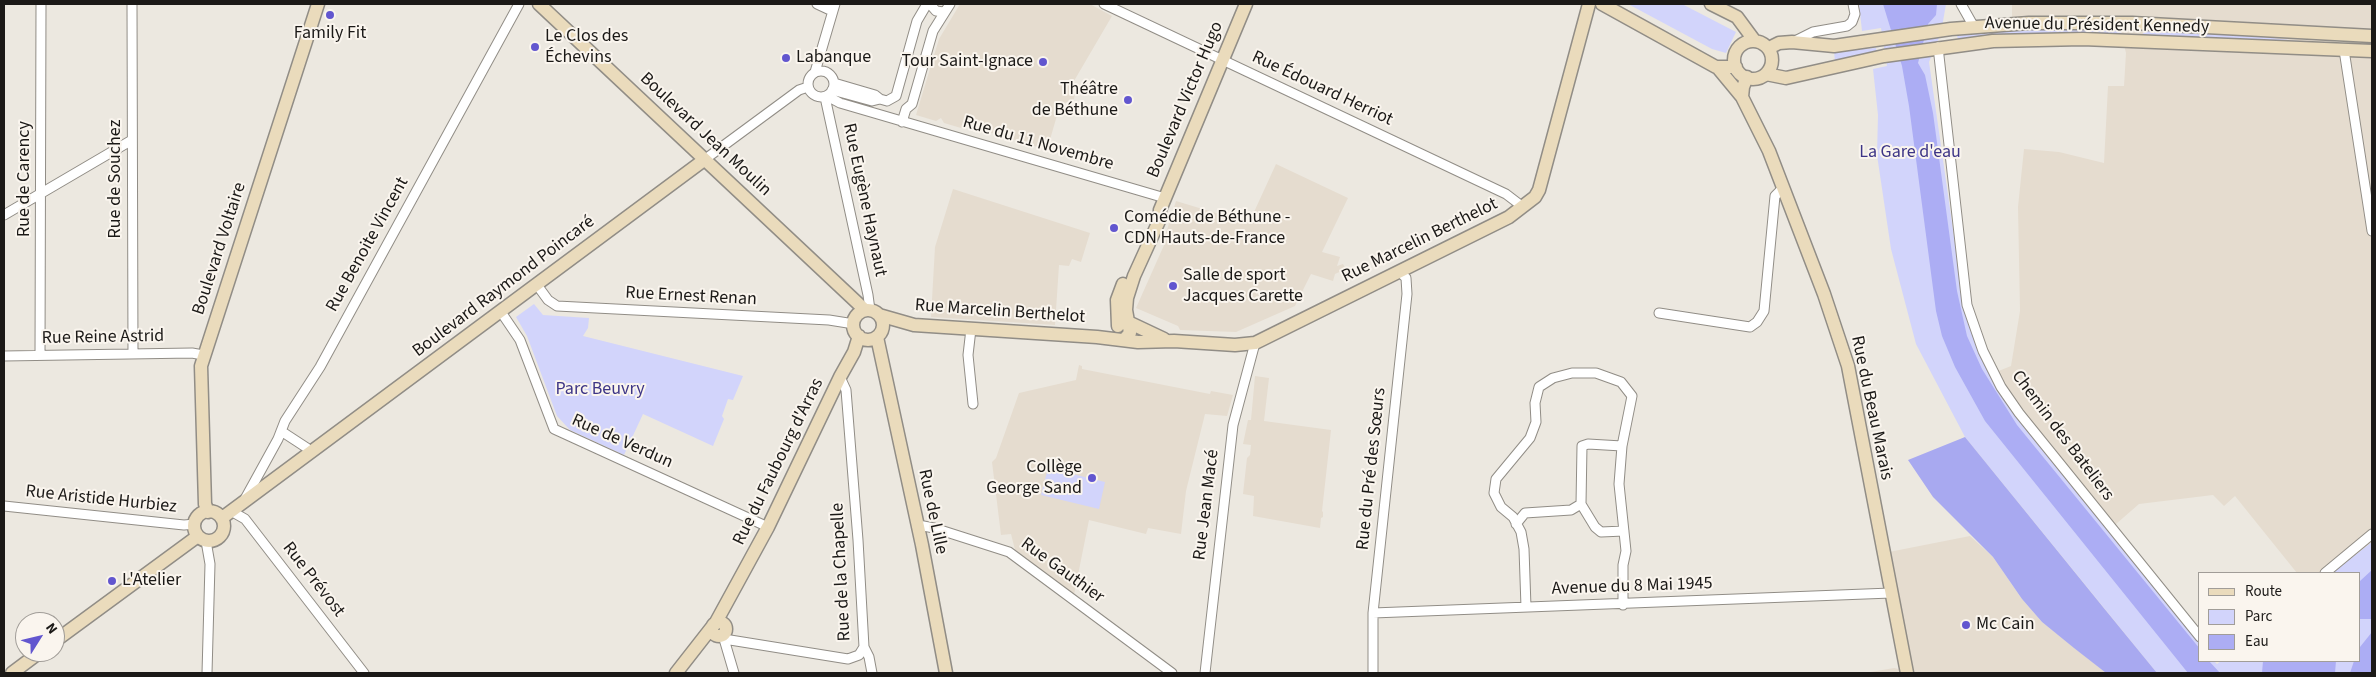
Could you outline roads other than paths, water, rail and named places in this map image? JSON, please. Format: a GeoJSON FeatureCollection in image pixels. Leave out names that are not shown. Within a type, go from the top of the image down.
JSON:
{"type":"FeatureCollection","features":[{"type":"Feature","properties":{"kind":"main road","name":"Boulevard Voltaire"},"geometry":{"type":"LineString","coordinates":[[208,512],[205,504],[200,378],[203,355],[318,4]]}},
{"type":"Feature","properties":{"kind":"main road","name":"Boulevard Jean Moulin"},"geometry":{"type":"LineString","coordinates":[[539,4],[847,292],[865,316]]}},
{"type":"Feature","properties":{"kind":"main road","name":"Boulevard Victor Hugo"},"geometry":{"type":"LineString","coordinates":[[1123,331],[1127,298],[1134,276],[1159,221],[1160,210],[1246,4]]}},
{"type":"Feature","properties":{"kind":"main road","name":"Rue Marcelin Berthelot"},"geometry":{"type":"LineString","coordinates":[[865,316],[901,322],[971,329],[1097,337],[1123,331],[1138,342],[1171,341],[1235,344],[1255,342],[1509,217],[1535,197],[1539,190],[1589,4]]}},
{"type":"Feature","properties":{"kind":"main road"},"geometry":{"type":"LineString","coordinates":[[1602,4],[1718,68],[1736,67]]}},
{"type":"Feature","properties":{"kind":"main road"},"geometry":{"type":"LineString","coordinates":[[1711,4],[1737,17],[1754,40],[1769,48],[1772,64],[1766,74],[1757,78],[1747,77],[1736,67],[1734,56],[1739,46],[1754,40]]}},
{"type":"Feature","properties":{"kind":"main road","name":"Avenue du Président Kennedy"},"geometry":{"type":"LineString","coordinates":[[1769,48],[1779,43],[1792,42],[1834,46],[1951,29],[2029,23],[2123,23],[2372,36]]}},
{"type":"Feature","properties":{"kind":"main road"},"geometry":{"type":"LineString","coordinates":[[2340,35],[2344,50]]}},
{"type":"Feature","properties":{"kind":"main road","name":"Avenue du Président Kennedy"},"geometry":{"type":"LineString","coordinates":[[1766,74],[1786,78],[1884,56],[1993,41],[2084,40],[2372,51]]}},
{"type":"Feature","properties":{"kind":"main road","name":"Rue du Beau Marais"},"geometry":{"type":"LineString","coordinates":[[1718,68],[1742,97],[1763,136],[1824,294],[1848,366],[1907,673]]}},
{"type":"Feature","properties":{"kind":"main road"},"geometry":{"type":"LineString","coordinates":[[1742,97],[1747,77]]}},
{"type":"Feature","properties":{"kind":"main road","name":"Boulevard Raymond Poincaré"},"geometry":{"type":"LineString","coordinates":[[226,514],[704,160]]}},
{"type":"Feature","properties":{"kind":"main road"},"geometry":{"type":"LineString","coordinates":[[865,316],[883,322],[870,337]]}},
{"type":"Feature","properties":{"kind":"main road","name":"Rue de Lille"},"geometry":{"type":"LineString","coordinates":[[865,316],[870,337],[881,358],[918,525],[946,673]]}},
{"type":"Feature","properties":{"kind":"main road","name":"Rue Marcelin Berthelot"},"geometry":{"type":"LineString","coordinates":[[870,337],[901,322]]}},
{"type":"Feature","properties":{"kind":"main road"},"geometry":{"type":"LineString","coordinates":[[1123,331],[1171,341]]}},
{"type":"Feature","properties":{"kind":"main road","name":"Rue du Faubourg d'Arras"},"geometry":{"type":"LineString","coordinates":[[720,630],[728,603],[768,527],[840,377],[854,352],[870,337]]}},
{"type":"Feature","properties":{"kind":"main road"},"geometry":{"type":"LineString","coordinates":[[208,512],[226,514],[224,528],[220,537],[216,540],[200,534],[199,516],[208,512]]}},
{"type":"Feature","properties":{"kind":"main road"},"geometry":{"type":"LineString","coordinates":[[65,634],[200,534]]}},
{"type":"Feature","properties":{"kind":"main road"},"geometry":{"type":"LineString","coordinates":[[676,673],[720,630]]}},
{"type":"Feature","properties":{"kind":"main road"},"geometry":{"type":"LineString","coordinates":[[12,673],[27,662]]}},
{"type":"Feature","properties":{"kind":"street","name":"Rue de Carency"},"geometry":{"type":"LineString","coordinates":[[40,355],[41,4]]}},
{"type":"Feature","properties":{"kind":"street","name":"Rue de Souchez"},"geometry":{"type":"LineString","coordinates":[[132,4],[133,353]]}},
{"type":"Feature","properties":{"kind":"street","name":"Rue Benoite Vincent"},"geometry":{"type":"LineString","coordinates":[[244,502],[285,421],[320,367],[519,4]]}},
{"type":"Feature","properties":{"kind":"street"},"geometry":{"type":"LineString","coordinates":[[817,4],[834,7],[815,72],[809,78],[808,87],[814,95],[830,91],[875,95],[887,101],[892,99],[899,90],[917,21],[929,4],[936,11],[944,12]]}},
{"type":"Feature","properties":{"kind":"street"},"geometry":{"type":"LineString","coordinates":[[902,122],[906,109],[912,104],[930,41],[950,4]]}},
{"type":"Feature","properties":{"kind":"street","name":"Rue Édouard Herriot"},"geometry":{"type":"LineString","coordinates":[[1104,4],[1506,194],[1523,207]]}},
{"type":"Feature","properties":{"kind":"street"},"geometry":{"type":"LineString","coordinates":[[1792,42],[1813,32],[1847,26],[1852,22],[1855,14],[1853,4]]}},
{"type":"Feature","properties":{"kind":"street"},"geometry":{"type":"LineString","coordinates":[[1961,4],[1974,27]]}},
{"type":"Feature","properties":{"kind":"street","name":"Chemin des Bateliers"},"geometry":{"type":"LineString","coordinates":[[1933,48],[1967,305],[1983,351],[2001,386],[2019,413],[2198,635]]}},
{"type":"Feature","properties":{"kind":"street"},"geometry":{"type":"LineString","coordinates":[[2344,50],[2372,231]]}},
{"type":"Feature","properties":{"kind":"street"},"geometry":{"type":"LineString","coordinates":[[815,72],[829,73],[830,91]]}},
{"type":"Feature","properties":{"kind":"street","name":"Boulevard Raymond Poincaré"},"geometry":{"type":"LineString","coordinates":[[704,160],[800,90],[808,87]]}},
{"type":"Feature","properties":{"kind":"street","name":"Rue du 11 Novembre"},"geometry":{"type":"LineString","coordinates":[[830,91],[840,104],[1165,198]]}},
{"type":"Feature","properties":{"kind":"street","name":"Rue Eugène Haynaut"},"geometry":{"type":"LineString","coordinates":[[830,91],[868,295],[865,316]]}},
{"type":"Feature","properties":{"kind":"street"},"geometry":{"type":"LineString","coordinates":[[4,215],[132,140]]}},
{"type":"Feature","properties":{"kind":"street"},"geometry":{"type":"LineString","coordinates":[[1659,313],[1750,327],[1757,322],[1764,311],[1775,196],[1783,188]]}},
{"type":"Feature","properties":{"kind":"street","name":"Rue du Pré des Sœurs"},"geometry":{"type":"LineString","coordinates":[[1373,673],[1373,613],[1407,294],[1406,278],[1399,271]]}},
{"type":"Feature","properties":{"kind":"street","name":"Rue Ernest Renan"},"geometry":{"type":"LineString","coordinates":[[536,285],[548,300],[557,306],[829,320],[865,316]]}},
{"type":"Feature","properties":{"kind":"street","name":"Rue de Verdun"},"geometry":{"type":"LineString","coordinates":[[501,312],[520,340],[554,429],[768,527]]}},
{"type":"Feature","properties":{"kind":"street"},"geometry":{"type":"LineString","coordinates":[[971,329],[968,355],[973,404]]}},
{"type":"Feature","properties":{"kind":"street","name":"Rue Jean Macé"},"geometry":{"type":"LineString","coordinates":[[1205,673],[1233,425],[1255,342]]}},
{"type":"Feature","properties":{"kind":"street","name":"Rue Reine Astrid"},"geometry":{"type":"LineString","coordinates":[[4,356],[192,352],[203,355]]}},
{"type":"Feature","properties":{"kind":"street"},"geometry":{"type":"LineString","coordinates":[[1526,607],[1524,549],[1521,532],[1513,517],[1501,507],[1494,493],[1496,479],[1530,438],[1536,422],[1535,403],[1540,387],[1553,378],[1572,373],[1596,372],[1622,382],[1632,396],[1622,446],[1619,484],[1626,551],[1623,565],[1623,605]]}},
{"type":"Feature","properties":{"kind":"street","name":"Rue de la Chapelle"},"geometry":{"type":"LineString","coordinates":[[720,630],[787,651],[848,659],[859,655],[864,647],[846,390],[840,377]]}},
{"type":"Feature","properties":{"kind":"street"},"geometry":{"type":"LineString","coordinates":[[281,431],[307,448],[310,453]]}},
{"type":"Feature","properties":{"kind":"street"},"geometry":{"type":"LineString","coordinates":[[1622,446],[1588,444],[1582,446],[1583,493],[1581,504],[1595,527],[1601,532],[1624,531]]}},
{"type":"Feature","properties":{"kind":"street"},"geometry":{"type":"LineString","coordinates":[[1516,524],[1525,513],[1571,510],[1581,504]]}},
{"type":"Feature","properties":{"kind":"street","name":"Rue Aristide Hurbiez"},"geometry":{"type":"LineString","coordinates":[[4,506],[184,525],[200,534]]}},
{"type":"Feature","properties":{"kind":"street","name":"Rue Prévost"},"geometry":{"type":"LineString","coordinates":[[226,514],[245,518],[364,673]]}},
{"type":"Feature","properties":{"kind":"street","name":"Rue Gauthier"},"geometry":{"type":"LineString","coordinates":[[918,525],[934,528],[1009,552],[1172,673]]}},
{"type":"Feature","properties":{"kind":"street"},"geometry":{"type":"LineString","coordinates":[[200,534],[210,564],[207,673]]}},
{"type":"Feature","properties":{"kind":"street"},"geometry":{"type":"LineString","coordinates":[[2326,572],[2372,534]]}},
{"type":"Feature","properties":{"kind":"street","name":"Avenue du 8 Mai 1945"},"geometry":{"type":"LineString","coordinates":[[1373,613],[1623,605],[1753,597],[1891,593]]}},
{"type":"Feature","properties":{"kind":"street"},"geometry":{"type":"LineString","coordinates":[[720,630],[734,673]]}},
{"type":"Feature","properties":{"kind":"street"},"geometry":{"type":"LineString","coordinates":[[864,647],[869,657],[872,673]]}},
{"type":"Feature","properties":{"kind":"water"},"geometry":{"type":"Polygon","coordinates":[[[1883,4],[1937,4],[1936,15],[1928,24],[1918,63],[1925,75],[1933,113],[1957,291],[1967,336],[1982,369],[2017,425],[2198,647],[2198,662],[2210,662],[2220,673],[2188,673],[1985,421],[1955,367],[1942,336],[1936,311],[1902,66],[1883,4]]]}},
{"type":"Feature","properties":{"kind":"water"},"geometry":{"type":"Polygon","coordinates":[[[2372,570],[2372,619],[2361,619],[2361,580],[2372,570]]]}},
{"type":"Feature","properties":{"kind":"water"},"geometry":{"type":"Polygon","coordinates":[[[2372,632],[2372,673],[2350,673],[2354,662],[2361,662],[2361,646],[2372,632]]]}},
{"type":"Feature","properties":{"kind":"water"},"geometry":{"type":"Polygon","coordinates":[[[2263,662],[2336,662],[2335,673],[2262,673],[2263,662]]]}},
{"type":"Feature","properties":{"kind":"place","name":"Family Fit"},"geometry":{"type":"Point","coordinates":[330,15]}},
{"type":"Feature","properties":{"kind":"place","name":"Le Clos des Échevins"},"geometry":{"type":"Point","coordinates":[535,47]}},
{"type":"Feature","properties":{"kind":"place","name":"Labanque"},"geometry":{"type":"Point","coordinates":[786,58]}},
{"type":"Feature","properties":{"kind":"place","name":"Tour Saint-Ignace"},"geometry":{"type":"Point","coordinates":[1043,62]}},
{"type":"Feature","properties":{"kind":"place","name":"Théâtre de Béthune"},"geometry":{"type":"Point","coordinates":[1128,100]}},
{"type":"Feature","properties":{"kind":"place","name":"Comédie de Béthune - CDN Hauts-de-France"},"geometry":{"type":"Point","coordinates":[1114,228]}},
{"type":"Feature","properties":{"kind":"place","name":"Salle de sport Jacques Carette"},"geometry":{"type":"Point","coordinates":[1173,286]}},
{"type":"Feature","properties":{"kind":"place","name":"Collège George Sand"},"geometry":{"type":"Point","coordinates":[1092,478]}},
{"type":"Feature","properties":{"kind":"place","name":"L'Atelier"},"geometry":{"type":"Point","coordinates":[112,581]}},
{"type":"Feature","properties":{"kind":"place","name":"Mc Cain"},"geometry":{"type":"Point","coordinates":[1966,625]}},
{"type":"Feature","properties":{"kind":"park label","name":"La Gare d'eau"},"geometry":{"type":"Point","coordinates":[1910,153]}},
{"type":"Feature","properties":{"kind":"park label","name":"Parc Beuvry"},"geometry":{"type":"Point","coordinates":[600,390]}}]}
